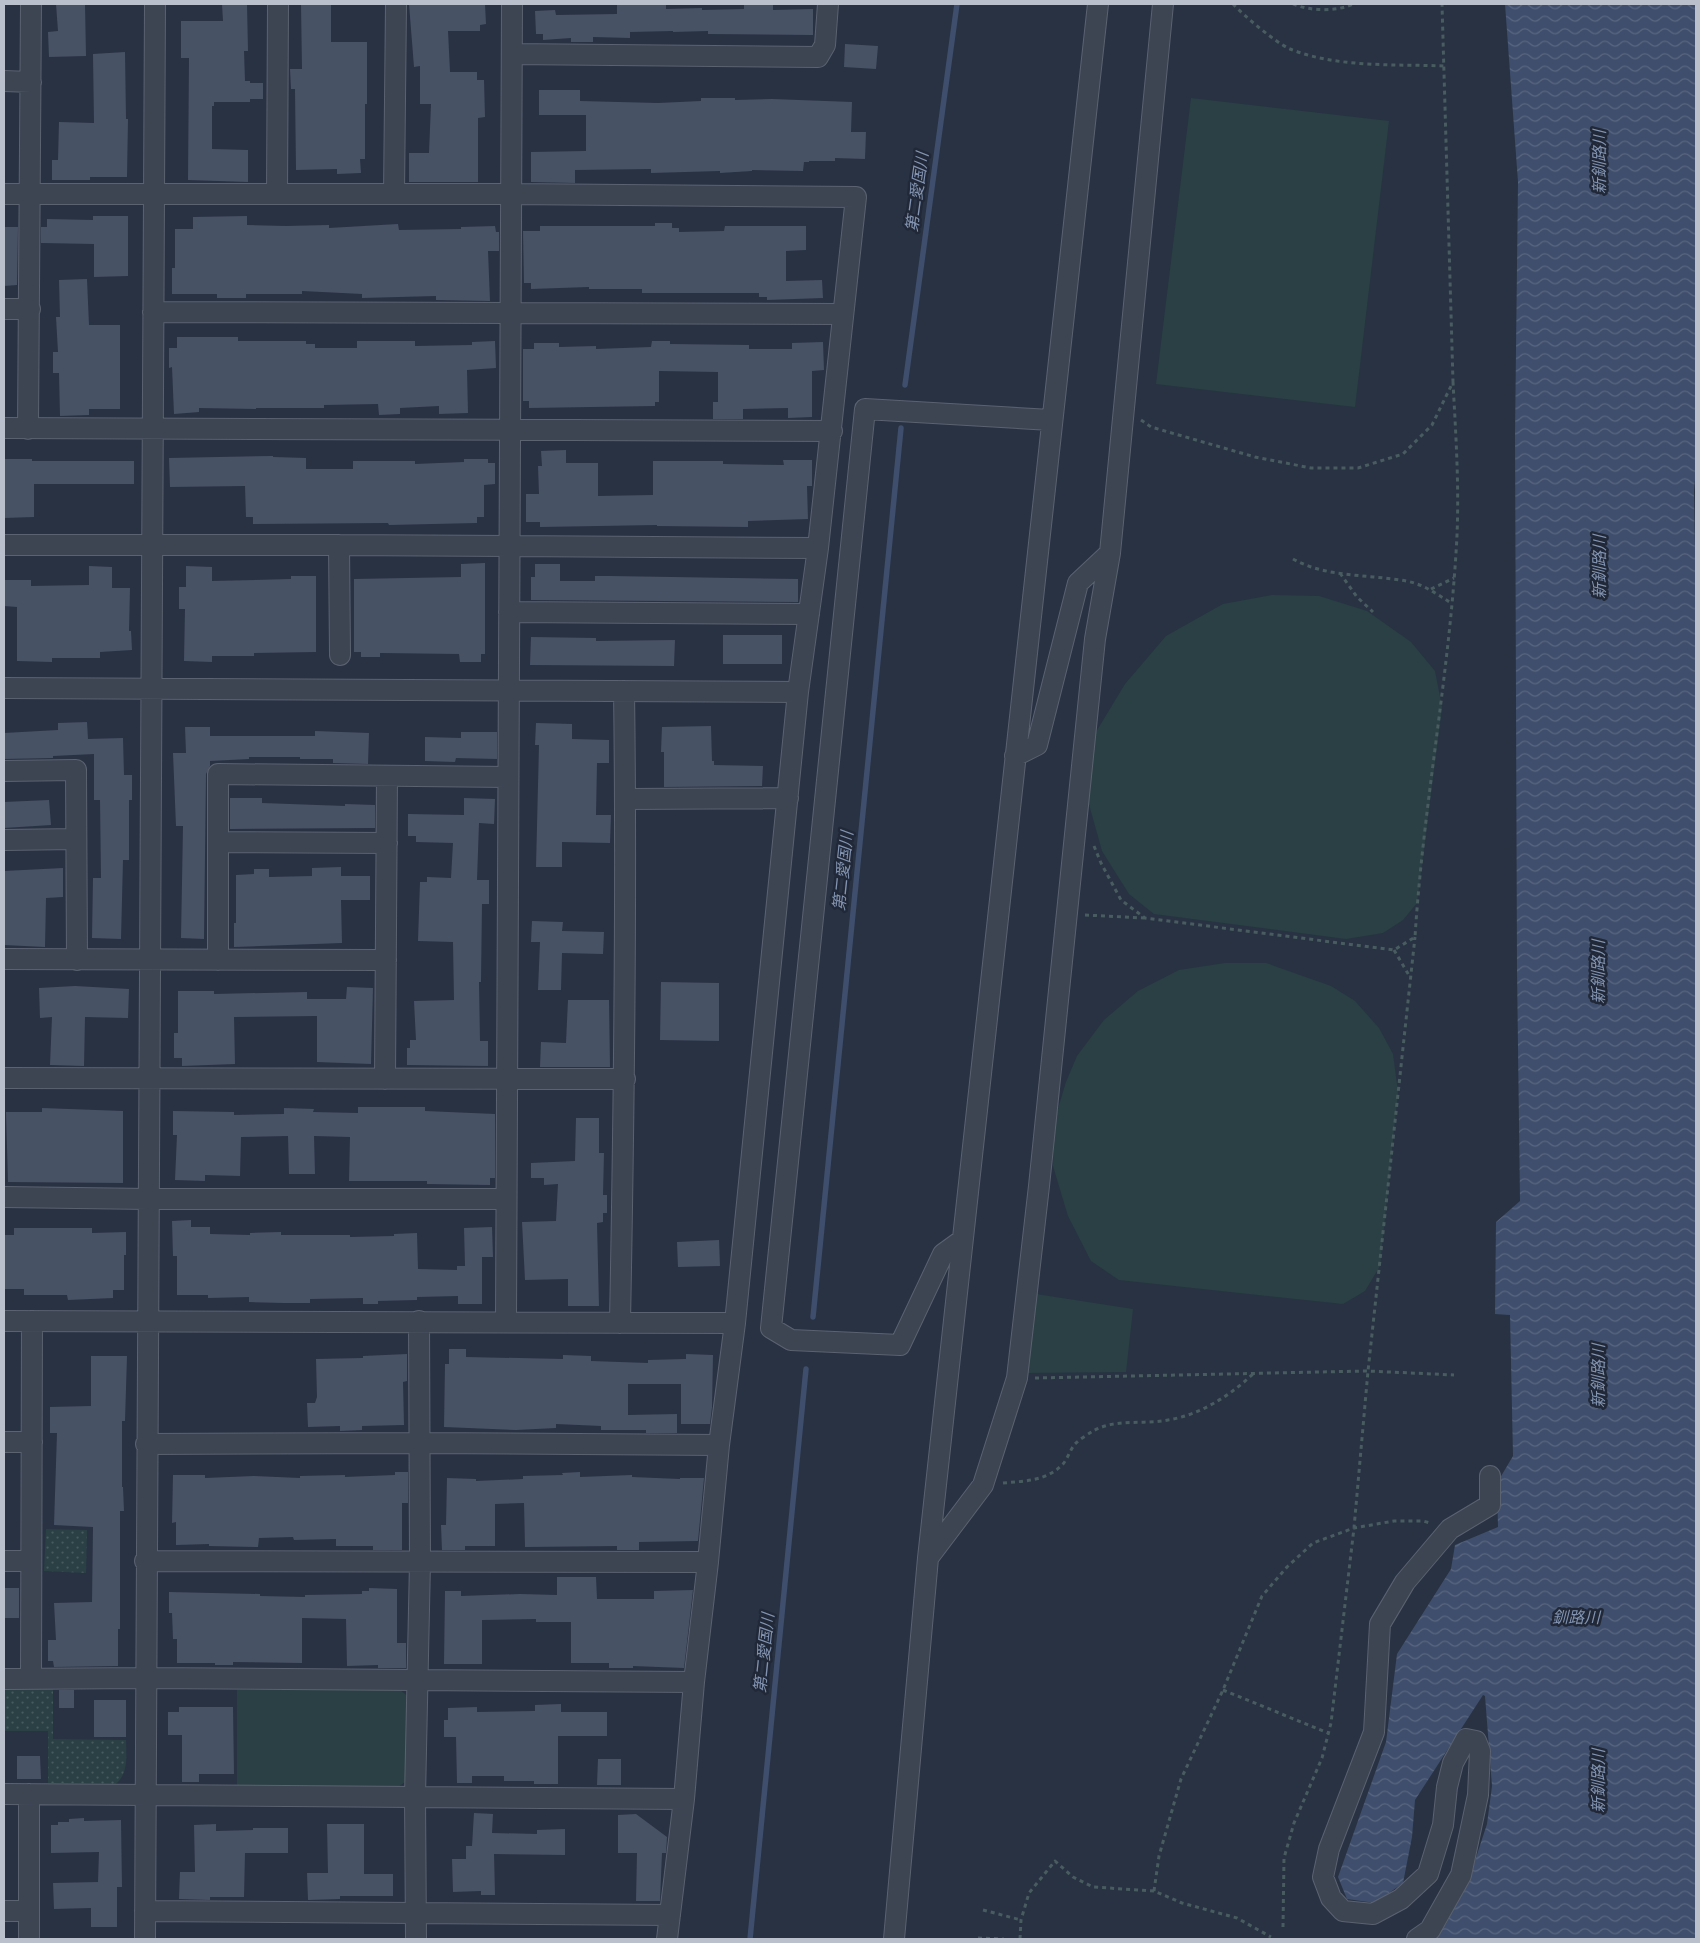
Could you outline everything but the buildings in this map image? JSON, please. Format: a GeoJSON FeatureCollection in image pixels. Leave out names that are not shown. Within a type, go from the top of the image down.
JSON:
{"type":"FeatureCollection","features":[{"type":"Feature","properties":{"kind":"street"},"geometry":{"type":"LineString","coordinates":[[28,428],[31,4]]}},
{"type":"Feature","properties":{"kind":"street"},"geometry":{"type":"LineString","coordinates":[[144,1939],[155,4]]}},
{"type":"Feature","properties":{"kind":"street"},"geometry":{"type":"LineString","coordinates":[[277,194],[278,4]]}},
{"type":"Feature","properties":{"kind":"street"},"geometry":{"type":"LineString","coordinates":[[394,194],[396,4]]}},
{"type":"Feature","properties":{"kind":"street"},"geometry":{"type":"LineString","coordinates":[[506,1322],[512,4]]}},
{"type":"Feature","properties":{"kind":"street"},"geometry":{"type":"LineString","coordinates":[[512,54],[818,57],[825,45],[828,4]]}},
{"type":"Feature","properties":{"kind":"street"},"geometry":{"type":"LineString","coordinates":[[894,1939],[928,1558],[1098,4]]}},
{"type":"Feature","properties":{"kind":"street"},"geometry":{"type":"LineString","coordinates":[[928,1558],[983,1485],[1017,1378],[1040,1186],[1095,638],[1110,553],[1122,407],[1163,4]]}},
{"type":"Feature","properties":{"kind":"street"},"geometry":{"type":"LineString","coordinates":[[4,81],[31,82]]}},
{"type":"Feature","properties":{"kind":"street"},"geometry":{"type":"LineString","coordinates":[[4,194],[511,194],[856,197],[842,314],[832,431],[798,692],[735,1323],[719,1446],[694,1682],[684,1798],[667,1939]]}},
{"type":"Feature","properties":{"kind":"street"},"geometry":{"type":"LineString","coordinates":[[4,309],[30,310]]}},
{"type":"Feature","properties":{"kind":"street"},"geometry":{"type":"LineString","coordinates":[[153,312],[842,314]]}},
{"type":"Feature","properties":{"kind":"street"},"geometry":{"type":"LineString","coordinates":[[962,1241],[943,1254],[900,1345],[791,1340],[771,1328],[864,409],[1051,420]]}},
{"type":"Feature","properties":{"kind":"street"},"geometry":{"type":"LineString","coordinates":[[4,428],[832,431]]}},
{"type":"Feature","properties":{"kind":"street"},"geometry":{"type":"LineString","coordinates":[[4,545],[818,548]]}},
{"type":"Feature","properties":{"kind":"street"},"geometry":{"type":"LineString","coordinates":[[339,545],[340,655]]}},
{"type":"Feature","properties":{"kind":"street"},"geometry":{"type":"LineString","coordinates":[[1015,756],[1037,745],[1078,583],[1110,553]]}},
{"type":"Feature","properties":{"kind":"street"},"geometry":{"type":"LineString","coordinates":[[509,612],[809,614]]}},
{"type":"Feature","properties":{"kind":"street"},"geometry":{"type":"LineString","coordinates":[[4,688],[798,692]]}},
{"type":"Feature","properties":{"kind":"street"},"geometry":{"type":"LineString","coordinates":[[620,1322],[625,1078],[626,799],[624,692]]}},
{"type":"Feature","properties":{"kind":"street"},"geometry":{"type":"LineString","coordinates":[[4,771],[76,770],[77,960]]}},
{"type":"Feature","properties":{"kind":"street"},"geometry":{"type":"LineString","coordinates":[[218,960],[218,774],[508,777]]}},
{"type":"Feature","properties":{"kind":"street"},"geometry":{"type":"LineString","coordinates":[[385,1078],[387,776]]}},
{"type":"Feature","properties":{"kind":"street"},"geometry":{"type":"LineString","coordinates":[[626,799],[788,798]]}},
{"type":"Feature","properties":{"kind":"street"},"geometry":{"type":"LineString","coordinates":[[4,840],[76,839]]}},
{"type":"Feature","properties":{"kind":"street"},"geometry":{"type":"LineString","coordinates":[[218,842],[387,843]]}},
{"type":"Feature","properties":{"kind":"street"},"geometry":{"type":"LineString","coordinates":[[4,959],[386,960]]}},
{"type":"Feature","properties":{"kind":"street"},"geometry":{"type":"LineString","coordinates":[[4,1078],[625,1078]]}},
{"type":"Feature","properties":{"kind":"street"},"geometry":{"type":"LineString","coordinates":[[4,1197],[506,1199]]}},
{"type":"Feature","properties":{"kind":"street"},"geometry":{"type":"LineString","coordinates":[[4,1321],[735,1323]]}},
{"type":"Feature","properties":{"kind":"street"},"geometry":{"type":"LineString","coordinates":[[30,1679],[32,1321]]}},
{"type":"Feature","properties":{"kind":"street"},"geometry":{"type":"LineString","coordinates":[[416,1939],[415,1797],[420,1562],[419,1321]]}},
{"type":"Feature","properties":{"kind":"street"},"geometry":{"type":"LineString","coordinates":[[4,1442],[32,1442]]}},
{"type":"Feature","properties":{"kind":"street"},"geometry":{"type":"LineString","coordinates":[[146,1444],[420,1443],[719,1446]]}},
{"type":"Feature","properties":{"kind":"street"},"geometry":{"type":"LineString","coordinates":[[1417,1939],[1430,1930],[1461,1875],[1478,1795],[1480,1751],[1476,1741],[1466,1739],[1453,1764],[1447,1788],[1443,1825],[1428,1874],[1401,1900],[1373,1914],[1343,1911],[1331,1898],[1323,1877],[1329,1849],[1374,1732],[1380,1624],[1404,1582],[1450,1529],[1490,1505],[1490,1476]]}},
{"type":"Feature","properties":{"kind":"street"},"geometry":{"type":"LineString","coordinates":[[145,1560],[708,1562]]}},
{"type":"Feature","properties":{"kind":"street"},"geometry":{"type":"LineString","coordinates":[[4,1561],[30,1562]]}},
{"type":"Feature","properties":{"kind":"street"},"geometry":{"type":"LineString","coordinates":[[4,1679],[146,1678],[694,1682]]}},
{"type":"Feature","properties":{"kind":"street"},"geometry":{"type":"LineString","coordinates":[[4,1794],[684,1798]]}},
{"type":"Feature","properties":{"kind":"street"},"geometry":{"type":"LineString","coordinates":[[29,1794],[29,1939]]}},
{"type":"Feature","properties":{"kind":"street"},"geometry":{"type":"LineString","coordinates":[[4,1911],[29,1911]]}},
{"type":"Feature","properties":{"kind":"street"},"geometry":{"type":"LineString","coordinates":[[145,1911],[416,1915],[670,1915]]}},
{"type":"Feature","properties":{"kind":"path"},"geometry":{"type":"LineString","coordinates":[[1233,4],[1242,14],[1288,48],[1328,61],[1445,66]]}},
{"type":"Feature","properties":{"kind":"path"},"geometry":{"type":"LineString","coordinates":[[1293,4],[1302,7],[1324,9],[1353,4]]}},
{"type":"Feature","properties":{"kind":"path"},"geometry":{"type":"LineString","coordinates":[[1283,1927],[1284,1858],[1294,1823],[1322,1758],[1331,1723],[1354,1528],[1368,1371],[1411,978],[1417,903],[1442,706],[1454,578],[1458,472],[1453,382],[1442,4]]}},
{"type":"Feature","properties":{"kind":"path"},"geometry":{"type":"LineString","coordinates":[[1122,407],[1151,427],[1255,457],[1311,468],[1358,468],[1404,454],[1432,425],[1453,382]]}},
{"type":"Feature","properties":{"kind":"path"},"geometry":{"type":"LineString","coordinates":[[1293,559],[1304,565],[1340,573],[1408,581],[1431,589],[1451,603]]}},
{"type":"Feature","properties":{"kind":"path"},"geometry":{"type":"LineString","coordinates":[[1340,573],[1357,597],[1373,612]]}},
{"type":"Feature","properties":{"kind":"path"},"geometry":{"type":"LineString","coordinates":[[1431,589],[1454,578]]}},
{"type":"Feature","properties":{"kind":"path"},"geometry":{"type":"LineString","coordinates":[[1091,839],[1101,863],[1121,900],[1145,918]]}},
{"type":"Feature","properties":{"kind":"path"},"geometry":{"type":"LineString","coordinates":[[1068,914],[1145,918],[1394,950],[1415,937]]}},
{"type":"Feature","properties":{"kind":"path"},"geometry":{"type":"LineString","coordinates":[[1394,950],[1411,978]]}},
{"type":"Feature","properties":{"kind":"path"},"geometry":{"type":"LineString","coordinates":[[1017,1378],[1368,1371],[1454,1375]]}},
{"type":"Feature","properties":{"kind":"path"},"geometry":{"type":"LineString","coordinates":[[983,1485],[1025,1481],[1048,1476],[1064,1463],[1076,1444],[1092,1431],[1108,1424],[1168,1420],[1198,1411],[1239,1387],[1254,1373]]}},
{"type":"Feature","properties":{"kind":"path"},"geometry":{"type":"LineString","coordinates":[[1154,1891],[1159,1856],[1181,1779],[1223,1690],[1262,1596],[1287,1567],[1314,1543],[1354,1528],[1394,1521],[1423,1521],[1450,1529]]}},
{"type":"Feature","properties":{"kind":"path"},"geometry":{"type":"LineString","coordinates":[[1223,1690],[1328,1733]]}},
{"type":"Feature","properties":{"kind":"path"},"geometry":{"type":"LineString","coordinates":[[1020,1939],[1021,1920],[1029,1893],[1055,1862],[1073,1876],[1093,1886],[1154,1891],[1182,1903],[1237,1918],[1271,1937]]}},
{"type":"Feature","properties":{"kind":"path"},"geometry":{"type":"LineString","coordinates":[[983,1910],[1021,1920]]}},
{"type":"Feature","properties":{"kind":"path"},"geometry":{"type":"LineString","coordinates":[[978,1938],[1004,1939]]}},
{"type":"Feature","properties":{"kind":"green space"},"geometry":{"type":"Polygon","coordinates":[[[1191,98],[1389,121],[1355,407],[1156,384],[1191,98]]]}},
{"type":"Feature","properties":{"kind":"green space"},"geometry":{"type":"Polygon","coordinates":[[[1272,595],[1319,596],[1367,611],[1411,642],[1435,671],[1442,707],[1417,903],[1403,920],[1383,933],[1346,939],[1154,914],[1129,894],[1102,851],[1087,797],[1093,737],[1125,684],[1166,636],[1223,604],[1272,595]]]}},
{"type":"Feature","properties":{"kind":"green space"},"geometry":{"type":"Polygon","coordinates":[[[1225,963],[1266,963],[1331,986],[1355,1001],[1379,1028],[1393,1054],[1398,1092],[1380,1266],[1365,1291],[1343,1304],[1119,1280],[1091,1261],[1068,1216],[1053,1166],[1054,1122],[1066,1082],[1077,1056],[1104,1020],[1138,991],[1179,970],[1225,963]]]}},
{"type":"Feature","properties":{"kind":"green space"},"geometry":{"type":"Polygon","coordinates":[[[1036,1294],[1133,1309],[1126,1372],[1025,1373],[1036,1294]]]}},
{"type":"Feature","properties":{"kind":"green space"},"geometry":{"type":"Polygon","coordinates":[[[46,1529],[87,1530],[86,1573],[44,1571],[46,1529]]]}},
{"type":"Feature","properties":{"kind":"green space"},"geometry":{"type":"Polygon","coordinates":[[[4,1687],[53,1687],[53,1739],[126,1740],[125,1769],[116,1784],[48,1783],[48,1731],[4,1731],[4,1687]]]}},
{"type":"Feature","properties":{"kind":"green space"},"geometry":{"type":"Polygon","coordinates":[[[237,1690],[400,1690],[410,1698],[408,1780],[398,1787],[237,1785],[237,1690]]]}},
{"type":"Feature","properties":{"kind":"water","name":"釧路川"},"geometry":{"type":"Polygon","coordinates":[[[1505,4],[1696,4],[1696,466],[1694,491],[1696,607],[1696,1939],[1433,1939],[1446,1924],[1469,1879],[1487,1824],[1492,1786],[1485,1696],[1483,1695],[1415,1800],[1412,1837],[1403,1883],[1375,1903],[1347,1899],[1338,1877],[1386,1742],[1397,1654],[1451,1569],[1455,1545],[1498,1527],[1497,1483],[1513,1456],[1510,1315],[1495,1314],[1496,1222],[1520,1201],[1515,434],[1518,182],[1505,4]]]}},
{"type":"Feature","properties":{"kind":"waterway","name":"第二愛国川"},"geometry":{"type":"LineString","coordinates":[[905,385],[957,4]]}},
{"type":"Feature","properties":{"kind":"waterway","name":"第二愛国川"},"geometry":{"type":"LineString","coordinates":[[813,1317],[901,428]]}},
{"type":"Feature","properties":{"kind":"waterway","name":"第二愛国川"},"geometry":{"type":"LineString","coordinates":[[750,1939],[806,1369]]}},
{"type":"Feature","properties":{"kind":"water label","name":"新釧路川"},"geometry":{"type":"Point","coordinates":[1599,162]}},
{"type":"Feature","properties":{"kind":"water label","name":"新釧路川"},"geometry":{"type":"Point","coordinates":[1599,567]}},
{"type":"Feature","properties":{"kind":"water label","name":"新釧路川"},"geometry":{"type":"Point","coordinates":[1598,972]}},
{"type":"Feature","properties":{"kind":"water label","name":"新釧路川"},"geometry":{"type":"Point","coordinates":[1598,1376]}},
{"type":"Feature","properties":{"kind":"water label","name":"新釧路川"},"geometry":{"type":"Point","coordinates":[1598,1781]}}]}
